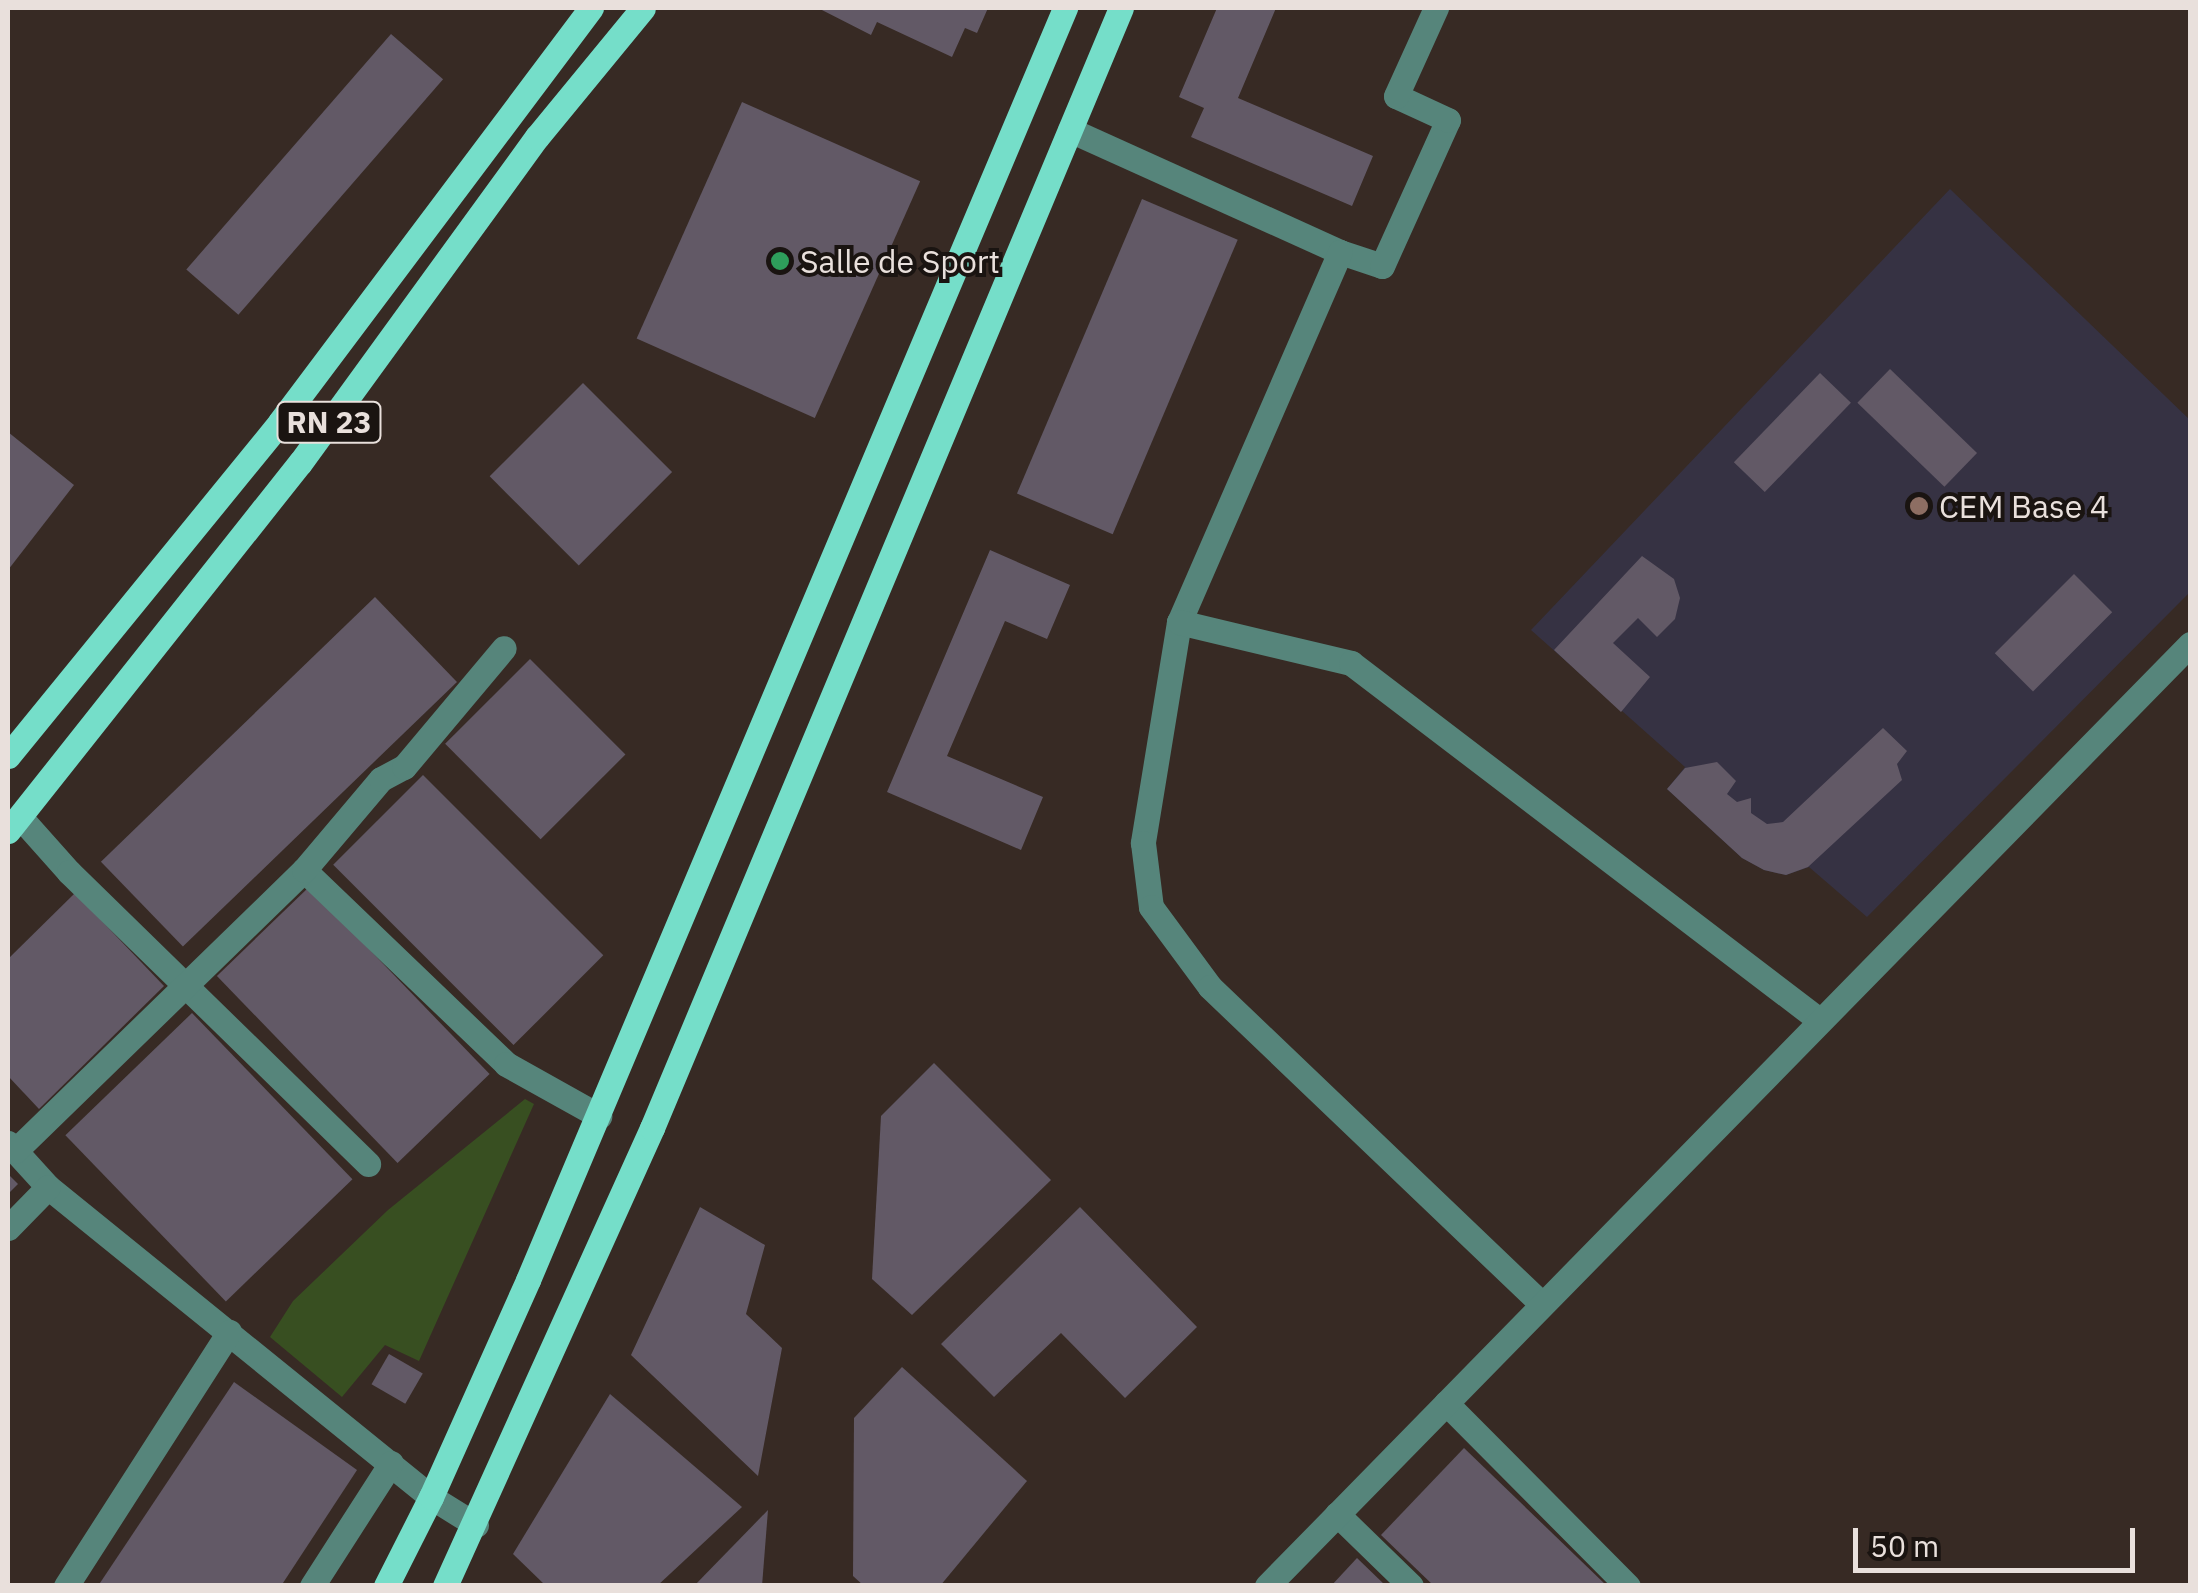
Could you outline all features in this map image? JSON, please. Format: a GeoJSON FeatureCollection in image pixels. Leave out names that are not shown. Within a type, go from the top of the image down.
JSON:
{"type":"FeatureCollection","features":[{"type":"Feature","properties":{"kind":"main road","name":"RN 23"},"geometry":{"type":"LineString","coordinates":[[8,756],[280,422],[591,8]]}},
{"type":"Feature","properties":{"kind":"main road","name":"RN 23"},"geometry":{"type":"LineString","coordinates":[[14,824],[300,463],[537,137],[642,8]]}},
{"type":"Feature","properties":{"kind":"main road"},"geometry":{"type":"LineString","coordinates":[[386,1586],[431,1497],[599,1116],[1065,8]]}},
{"type":"Feature","properties":{"kind":"main road"},"geometry":{"type":"LineString","coordinates":[[445,1586],[476,1525],[652,1128],[1121,8]]}},
{"type":"Feature","properties":{"kind":"street"},"geometry":{"type":"LineString","coordinates":[[1070,130],[1340,252],[1382,266],[1448,120],[1396,96],[1436,8]]}},
{"type":"Feature","properties":{"kind":"street"},"geometry":{"type":"LineString","coordinates":[[1340,252],[1179,622],[1144,843],[1150,907],[1210,987],[1542,1304]]}},
{"type":"Feature","properties":{"kind":"street"},"geometry":{"type":"LineString","coordinates":[[1179,622],[1351,663],[1818,1020]]}},
{"type":"Feature","properties":{"kind":"street"},"geometry":{"type":"LineString","coordinates":[[1267,1586],[2190,644]]}},
{"type":"Feature","properties":{"kind":"street"},"geometry":{"type":"LineString","coordinates":[[476,1525],[431,1497],[48,1186],[11,1147],[304,870],[381,779],[404,767],[504,648]]}},
{"type":"Feature","properties":{"kind":"street"},"geometry":{"type":"LineString","coordinates":[[14,824],[69,872],[368,1164]]}},
{"type":"Feature","properties":{"kind":"street"},"geometry":{"type":"LineString","coordinates":[[304,870],[506,1064],[599,1116]]}},
{"type":"Feature","properties":{"kind":"street"},"geometry":{"type":"LineString","coordinates":[[8,1228],[48,1186]]}},
{"type":"Feature","properties":{"kind":"street"},"geometry":{"type":"LineString","coordinates":[[66,1586],[229,1332]]}},
{"type":"Feature","properties":{"kind":"street"},"geometry":{"type":"LineString","coordinates":[[1446,1403],[1628,1586]]}},
{"type":"Feature","properties":{"kind":"street"},"geometry":{"type":"LineString","coordinates":[[312,1586],[391,1464]]}},
{"type":"Feature","properties":{"kind":"street"},"geometry":{"type":"LineString","coordinates":[[1337,1514],[1411,1586]]}},
{"type":"Feature","properties":{"kind":"shaded area","name":"CEM Base 4"},"geometry":{"type":"Polygon","coordinates":[[[1950,189],[2190,420],[2190,592],[1867,917],[1809,867],[1786,875],[1764,870],[1742,858],[1667,789],[1685,767],[1531,630],[1950,189]]]}},
{"type":"Feature","properties":{"kind":"green space"},"geometry":{"type":"Polygon","coordinates":[[[525,1099],[534,1104],[419,1361],[385,1345],[342,1397],[270,1337],[293,1301],[388,1210],[525,1099]]]}},
{"type":"Feature","properties":{"kind":"building"},"geometry":{"type":"Polygon","coordinates":[[[818,8],[988,8],[977,33],[965,28],[952,57],[877,22],[871,35],[818,8]]]}},
{"type":"Feature","properties":{"kind":"building"},"geometry":{"type":"Polygon","coordinates":[[[1217,8],[1276,8],[1238,98],[1373,156],[1352,206],[1191,137],[1204,108],[1179,97],[1217,8]]]}},
{"type":"Feature","properties":{"kind":"building"},"geometry":{"type":"Polygon","coordinates":[[[391,34],[443,79],[238,315],[186,269],[391,34]]]}},
{"type":"Feature","properties":{"kind":"building","name":"Salle de Sport"},"geometry":{"type":"Polygon","coordinates":[[[742,102],[920,181],[815,418],[637,339],[742,102]]]}},
{"type":"Feature","properties":{"kind":"building"},"geometry":{"type":"Polygon","coordinates":[[[1142,199],[1238,240],[1113,534],[1017,494],[1142,199]]]}},
{"type":"Feature","properties":{"kind":"building"},"geometry":{"type":"Polygon","coordinates":[[[1890,369],[1977,453],[1944,487],[1857,403],[1890,369]]]}},
{"type":"Feature","properties":{"kind":"building"},"geometry":{"type":"Polygon","coordinates":[[[1820,373],[1851,403],[1765,492],[1734,462],[1820,373]]]}},
{"type":"Feature","properties":{"kind":"building"},"geometry":{"type":"Polygon","coordinates":[[[583,383],[672,472],[579,565],[490,476],[583,383]]]}},
{"type":"Feature","properties":{"kind":"building"},"geometry":{"type":"Polygon","coordinates":[[[8,432],[74,485],[8,570],[8,432]]]}},
{"type":"Feature","properties":{"kind":"building"},"geometry":{"type":"Polygon","coordinates":[[[990,550],[1070,585],[1047,639],[1005,621],[947,756],[1043,797],[1021,850],[887,792],[990,550]]]}},
{"type":"Feature","properties":{"kind":"building"},"geometry":{"type":"Polygon","coordinates":[[[1642,556],[1674,579],[1680,598],[1675,619],[1657,637],[1638,618],[1613,643],[1650,677],[1621,712],[1554,650],[1642,556]]]}},
{"type":"Feature","properties":{"kind":"building"},"geometry":{"type":"Polygon","coordinates":[[[2074,574],[2112,612],[2033,691],[1995,653],[2074,574]]]}},
{"type":"Feature","properties":{"kind":"building"},"geometry":{"type":"Polygon","coordinates":[[[375,597],[457,682],[183,947],[101,862],[375,597]]]}},
{"type":"Feature","properties":{"kind":"building"},"geometry":{"type":"Polygon","coordinates":[[[530,659],[625,754],[541,839],[445,744],[530,659]]]}},
{"type":"Feature","properties":{"kind":"building"},"geometry":{"type":"Polygon","coordinates":[[[1883,728],[1907,751],[1897,764],[1902,780],[1808,867],[1786,875],[1764,870],[1742,858],[1667,789],[1685,768],[1717,762],[1736,781],[1727,794],[1737,802],[1751,798],[1751,813],[1767,824],[1783,822],[1883,728]]]}},
{"type":"Feature","properties":{"kind":"building"},"geometry":{"type":"Polygon","coordinates":[[[423,775],[603,955],[514,1045],[333,865],[423,775]]]}},
{"type":"Feature","properties":{"kind":"building"},"geometry":{"type":"Polygon","coordinates":[[[309,887],[490,1074],[398,1163],[217,976],[309,887]]]}},
{"type":"Feature","properties":{"kind":"building"},"geometry":{"type":"Polygon","coordinates":[[[75,893],[164,986],[39,1109],[8,1076],[8,959],[75,893]]]}},
{"type":"Feature","properties":{"kind":"building"},"geometry":{"type":"Polygon","coordinates":[[[192,1013],[352,1179],[226,1301],[65,1135],[192,1013]]]}},
{"type":"Feature","properties":{"kind":"building"},"geometry":{"type":"Polygon","coordinates":[[[934,1063],[1051,1180],[912,1315],[872,1279],[881,1116],[934,1063]]]}},
{"type":"Feature","properties":{"kind":"building"},"geometry":{"type":"Polygon","coordinates":[[[8,1174],[18,1184],[8,1194],[8,1174]]]}},
{"type":"Feature","properties":{"kind":"building"},"geometry":{"type":"Polygon","coordinates":[[[700,1207],[765,1245],[746,1314],[782,1348],[758,1476],[631,1355],[700,1207]]]}},
{"type":"Feature","properties":{"kind":"building"},"geometry":{"type":"Polygon","coordinates":[[[1080,1207],[1197,1327],[1125,1398],[1061,1333],[994,1397],[941,1344],[1080,1207]]]}},
{"type":"Feature","properties":{"kind":"building"},"geometry":{"type":"Polygon","coordinates":[[[389,1354],[423,1374],[405,1404],[372,1384],[389,1354]]]}},
{"type":"Feature","properties":{"kind":"building"},"geometry":{"type":"Polygon","coordinates":[[[902,1367],[1027,1481],[940,1586],[864,1586],[853,1576],[854,1418],[902,1367]]]}},
{"type":"Feature","properties":{"kind":"building"},"geometry":{"type":"Polygon","coordinates":[[[234,1382],[357,1470],[281,1586],[98,1586],[234,1382]]]}},
{"type":"Feature","properties":{"kind":"building"},"geometry":{"type":"Polygon","coordinates":[[[610,1394],[742,1507],[657,1586],[546,1586],[513,1554],[610,1394]]]}},
{"type":"Feature","properties":{"kind":"building"},"geometry":{"type":"Polygon","coordinates":[[[1464,1448],[1607,1586],[1434,1586],[1381,1535],[1464,1448]]]}},
{"type":"Feature","properties":{"kind":"building"},"geometry":{"type":"Polygon","coordinates":[[[768,1510],[762,1586],[694,1586],[768,1510]]]}},
{"type":"Feature","properties":{"kind":"building"},"geometry":{"type":"Polygon","coordinates":[[[1357,1558],[1386,1586],[1331,1586],[1357,1558]]]}},
{"type":"Feature","properties":{"kind":"place","name":"Salle de Sport"},"geometry":{"type":"Point","coordinates":[780,261]}},
{"type":"Feature","properties":{"kind":"place","name":"CEM Base 4"},"geometry":{"type":"Point","coordinates":[1919,506]}}]}
